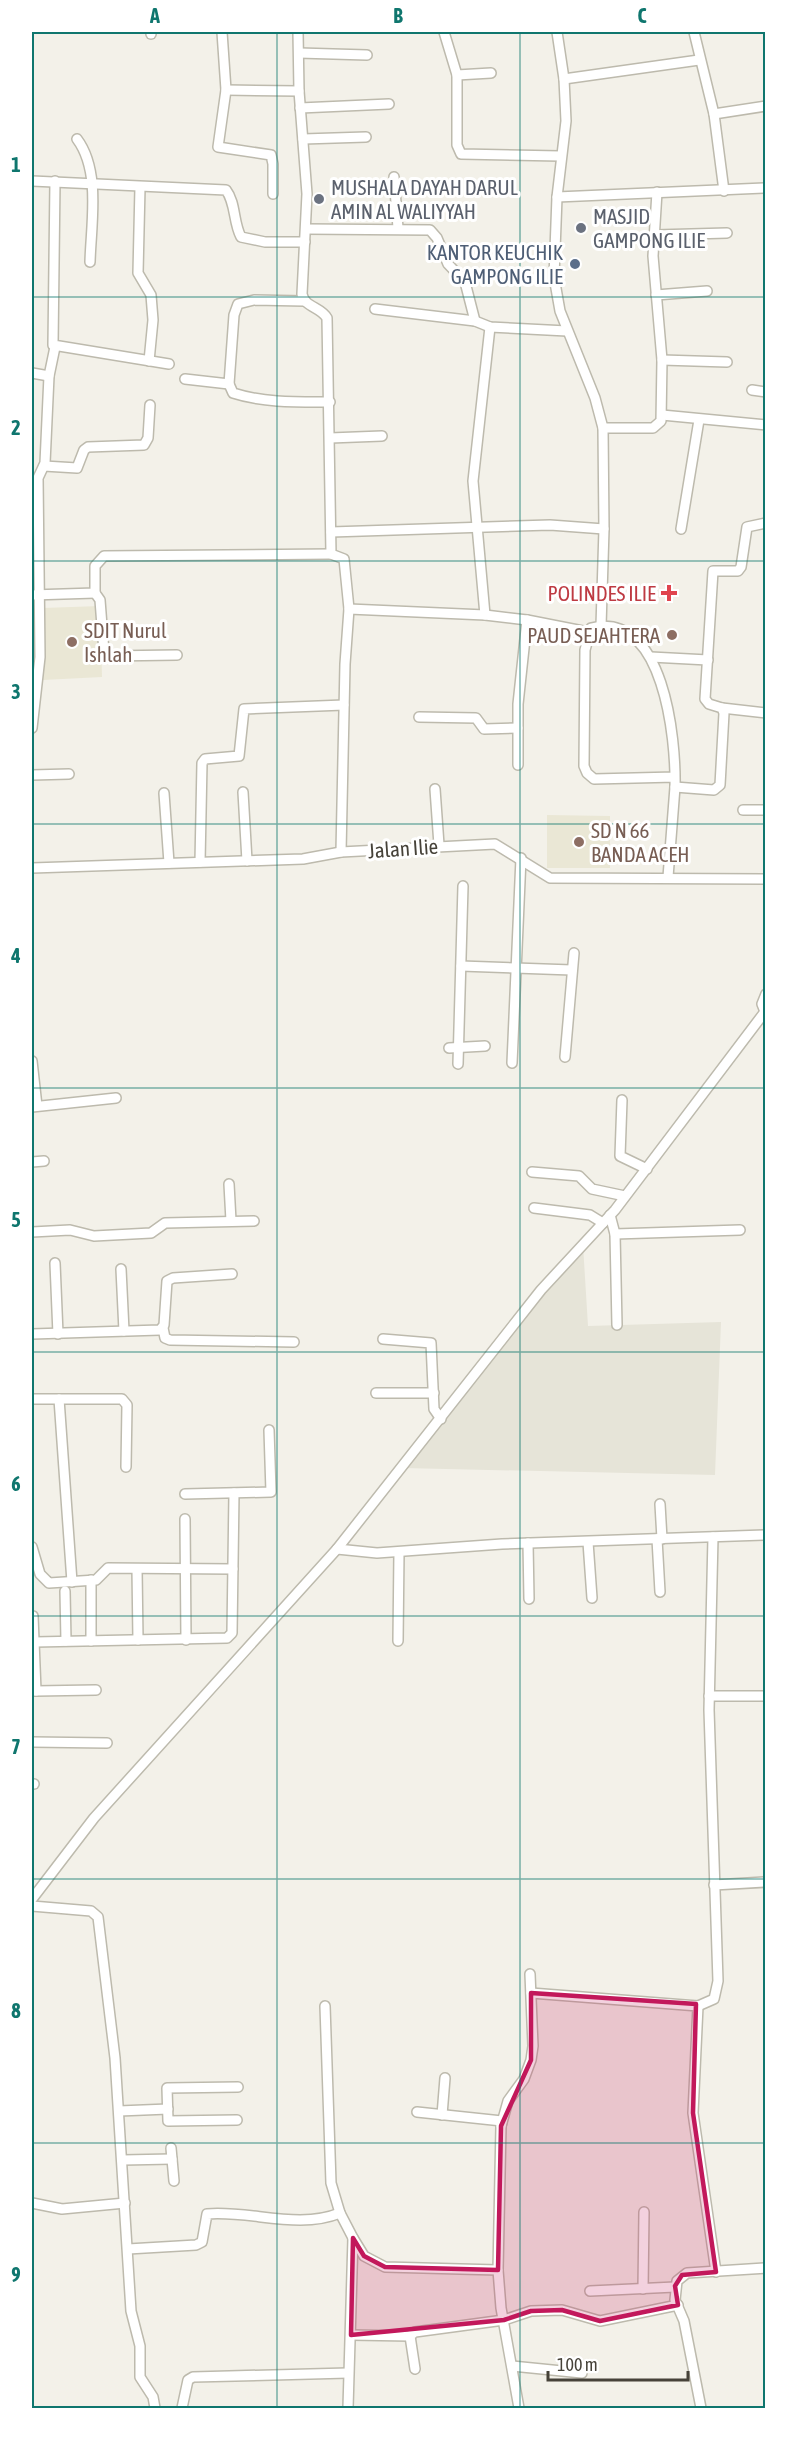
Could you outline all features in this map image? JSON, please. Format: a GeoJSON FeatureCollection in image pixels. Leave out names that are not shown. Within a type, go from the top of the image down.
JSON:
{"type":"FeatureCollection","features":[{"type":"Feature","properties":{"kind":"street"},"geometry":{"type":"LineString","coordinates":[[222,32],[226,90],[219,122],[218,147],[271,155],[273,194]]}},
{"type":"Feature","properties":{"kind":"street"},"geometry":{"type":"LineString","coordinates":[[298,32],[299,91],[307,194],[302,294],[304,301]]}},
{"type":"Feature","properties":{"kind":"street"},"geometry":{"type":"LineString","coordinates":[[444,32],[457,75],[457,145],[461,154],[560,156]]}},
{"type":"Feature","properties":{"kind":"street"},"geometry":{"type":"LineString","coordinates":[[557,32],[564,79],[566,121],[560,156],[554,277],[560,311],[595,398],[603,428],[604,529],[601,626]]}},
{"type":"Feature","properties":{"kind":"street"},"geometry":{"type":"LineString","coordinates":[[694,32],[714,114],[724,191]]}},
{"type":"Feature","properties":{"kind":"street"},"geometry":{"type":"LineString","coordinates":[[299,53],[367,55]]}},
{"type":"Feature","properties":{"kind":"street"},"geometry":{"type":"LineString","coordinates":[[564,79],[699,60]]}},
{"type":"Feature","properties":{"kind":"street"},"geometry":{"type":"LineString","coordinates":[[457,75],[491,73]]}},
{"type":"Feature","properties":{"kind":"street"},"geometry":{"type":"LineString","coordinates":[[226,90],[299,91]]}},
{"type":"Feature","properties":{"kind":"street"},"geometry":{"type":"LineString","coordinates":[[300,108],[389,104]]}},
{"type":"Feature","properties":{"kind":"street"},"geometry":{"type":"LineString","coordinates":[[714,114],[765,106]]}},
{"type":"Feature","properties":{"kind":"street"},"geometry":{"type":"LineString","coordinates":[[303,139],[366,137]]}},
{"type":"Feature","properties":{"kind":"street"},"geometry":{"type":"LineString","coordinates":[[77,139],[86,156],[91,183],[90,262]]}},
{"type":"Feature","properties":{"kind":"street"},"geometry":{"type":"LineString","coordinates":[[394,177],[398,228]]}},
{"type":"Feature","properties":{"kind":"street"},"geometry":{"type":"LineString","coordinates":[[32,181],[226,190],[231,201],[236,229],[241,237],[265,242],[305,242]]}},
{"type":"Feature","properties":{"kind":"street"},"geometry":{"type":"LineString","coordinates":[[32,728],[40,657],[36,595],[38,478],[44,466],[49,376],[55,347],[52,340],[55,181]]}},
{"type":"Feature","properties":{"kind":"street"},"geometry":{"type":"LineString","coordinates":[[140,187],[138,273],[151,296],[153,320],[149,361]]}},
{"type":"Feature","properties":{"kind":"street"},"geometry":{"type":"LineString","coordinates":[[557,197],[765,188]]}},
{"type":"Feature","properties":{"kind":"street"},"geometry":{"type":"LineString","coordinates":[[603,428],[653,428],[659,425],[662,415],[662,360],[653,256],[657,192]]}},
{"type":"Feature","properties":{"kind":"street"},"geometry":{"type":"LineString","coordinates":[[306,228],[425,228],[434,233],[448,264],[465,282],[475,321]]}},
{"type":"Feature","properties":{"kind":"street"},"geometry":{"type":"LineString","coordinates":[[656,234],[727,232]]}},
{"type":"Feature","properties":{"kind":"street"},"geometry":{"type":"LineString","coordinates":[[656,295],[707,291]]}},
{"type":"Feature","properties":{"kind":"street"},"geometry":{"type":"LineString","coordinates":[[330,402],[286,402],[233,393],[229,384],[234,315],[238,304],[255,300],[304,301],[323,312],[327,318],[330,402],[331,554]]}},
{"type":"Feature","properties":{"kind":"street"},"geometry":{"type":"LineString","coordinates":[[375,309],[475,321],[490,327],[567,332]]}},
{"type":"Feature","properties":{"kind":"street"},"geometry":{"type":"LineString","coordinates":[[485,615],[479,527],[473,502],[473,481],[490,327]]}},
{"type":"Feature","properties":{"kind":"street"},"geometry":{"type":"LineString","coordinates":[[55,347],[169,364]]}},
{"type":"Feature","properties":{"kind":"street"},"geometry":{"type":"LineString","coordinates":[[662,360],[727,362]]}},
{"type":"Feature","properties":{"kind":"street"},"geometry":{"type":"LineString","coordinates":[[32,373],[49,376]]}},
{"type":"Feature","properties":{"kind":"street"},"geometry":{"type":"LineString","coordinates":[[185,379],[229,384]]}},
{"type":"Feature","properties":{"kind":"street"},"geometry":{"type":"LineString","coordinates":[[752,390],[765,392]]}},
{"type":"Feature","properties":{"kind":"street"},"geometry":{"type":"LineString","coordinates":[[44,466],[77,468],[84,450],[88,447],[144,445],[148,438],[150,405]]}},
{"type":"Feature","properties":{"kind":"street"},"geometry":{"type":"LineString","coordinates":[[662,415],[765,425]]}},
{"type":"Feature","properties":{"kind":"street"},"geometry":{"type":"LineString","coordinates":[[681,530],[699,420]]}},
{"type":"Feature","properties":{"kind":"street"},"geometry":{"type":"LineString","coordinates":[[330,438],[382,436]]}},
{"type":"Feature","properties":{"kind":"street"},"geometry":{"type":"LineString","coordinates":[[765,523],[747,527],[741,567],[738,571],[713,571],[706,703],[722,708],[765,713]]}},
{"type":"Feature","properties":{"kind":"street"},"geometry":{"type":"LineString","coordinates":[[331,532],[550,525],[604,529]]}},
{"type":"Feature","properties":{"kind":"street"},"geometry":{"type":"LineString","coordinates":[[177,655],[108,656],[104,652],[100,600],[95,593],[95,566],[104,556],[331,554],[344,559],[349,609],[344,705],[341,852]]}},
{"type":"Feature","properties":{"kind":"street"},"geometry":{"type":"LineString","coordinates":[[36,595],[95,593]]}},
{"type":"Feature","properties":{"kind":"street"},"geometry":{"type":"LineString","coordinates":[[349,609],[485,615],[527,620],[588,632]]}},
{"type":"Feature","properties":{"kind":"street"},"geometry":{"type":"LineString","coordinates":[[518,765],[518,704],[527,620]]}},
{"type":"Feature","properties":{"kind":"street"},"geometry":{"type":"LineString","coordinates":[[668,877],[675,782],[674,748],[661,681],[645,648],[628,633],[601,626],[591,628],[588,632],[584,766],[587,773],[594,779],[675,782],[706,790],[718,788],[724,713],[722,708]]}},
{"type":"Feature","properties":{"kind":"street"},"geometry":{"type":"LineString","coordinates":[[651,657],[708,660]]}},
{"type":"Feature","properties":{"kind":"street"},"geometry":{"type":"LineString","coordinates":[[200,862],[202,763],[205,759],[239,756],[244,709],[344,705]]}},
{"type":"Feature","properties":{"kind":"street"},"geometry":{"type":"LineString","coordinates":[[419,717],[476,718],[484,729],[518,728]]}},
{"type":"Feature","properties":{"kind":"street"},"geometry":{"type":"LineString","coordinates":[[32,775],[69,774]]}},
{"type":"Feature","properties":{"kind":"street"},"geometry":{"type":"LineString","coordinates":[[435,789],[439,845]]}},
{"type":"Feature","properties":{"kind":"street"},"geometry":{"type":"LineString","coordinates":[[243,792],[247,861]]}},
{"type":"Feature","properties":{"kind":"street"},"geometry":{"type":"LineString","coordinates":[[164,793],[169,863]]}},
{"type":"Feature","properties":{"kind":"street"},"geometry":{"type":"LineString","coordinates":[[743,810],[765,810]]}},
{"type":"Feature","properties":{"kind":"street","name":"Jalan Ilie"},"geometry":{"type":"LineString","coordinates":[[32,868],[303,859],[341,852],[439,845],[495,844],[550,878],[765,879]]}},
{"type":"Feature","properties":{"kind":"street"},"geometry":{"type":"LineString","coordinates":[[512,1063],[519,966],[521,858]]}},
{"type":"Feature","properties":{"kind":"street"},"geometry":{"type":"LineString","coordinates":[[458,1064],[454,1047],[461,966],[463,886]]}},
{"type":"Feature","properties":{"kind":"street"},"geometry":{"type":"LineString","coordinates":[[565,1056],[574,953]]}},
{"type":"Feature","properties":{"kind":"street"},"geometry":{"type":"LineString","coordinates":[[461,966],[519,966],[572,970]]}},
{"type":"Feature","properties":{"kind":"street"},"geometry":{"type":"LineString","coordinates":[[32,1899],[93,1818],[337,1549],[541,1290],[610,1215],[684,1122],[704,1089],[765,1013],[762,1004],[765,994]]}},
{"type":"Feature","properties":{"kind":"street"},"geometry":{"type":"LineString","coordinates":[[454,1047],[485,1046]]}},
{"type":"Feature","properties":{"kind":"street"},"geometry":{"type":"LineString","coordinates":[[32,1061],[34,1106],[116,1098]]}},
{"type":"Feature","properties":{"kind":"street"},"geometry":{"type":"LineString","coordinates":[[622,1100],[620,1156],[647,1169]]}},
{"type":"Feature","properties":{"kind":"street"},"geometry":{"type":"LineString","coordinates":[[32,1162],[44,1161]]}},
{"type":"Feature","properties":{"kind":"street"},"geometry":{"type":"LineString","coordinates":[[532,1172],[579,1176],[592,1189],[625,1196]]}},
{"type":"Feature","properties":{"kind":"street"},"geometry":{"type":"LineString","coordinates":[[229,1184],[231,1221]]}},
{"type":"Feature","properties":{"kind":"street"},"geometry":{"type":"LineString","coordinates":[[534,1208],[590,1215],[603,1223]]}},
{"type":"Feature","properties":{"kind":"street"},"geometry":{"type":"LineString","coordinates":[[610,1215],[615,1234],[617,1325]]}},
{"type":"Feature","properties":{"kind":"street"},"geometry":{"type":"LineString","coordinates":[[32,1232],[70,1230],[94,1236],[150,1233],[165,1223],[254,1221]]}},
{"type":"Feature","properties":{"kind":"street"},"geometry":{"type":"LineString","coordinates":[[615,1234],[740,1230]]}},
{"type":"Feature","properties":{"kind":"street"},"geometry":{"type":"LineString","coordinates":[[56,1263],[58,1334]]}},
{"type":"Feature","properties":{"kind":"street"},"geometry":{"type":"LineString","coordinates":[[121,1269],[124,1331]]}},
{"type":"Feature","properties":{"kind":"street"},"geometry":{"type":"LineString","coordinates":[[232,1274],[172,1278],[167,1281],[163,1328],[165,1338],[170,1340],[294,1342]]}},
{"type":"Feature","properties":{"kind":"street"},"geometry":{"type":"LineString","coordinates":[[32,1334],[163,1328]]}},
{"type":"Feature","properties":{"kind":"street"},"geometry":{"type":"LineString","coordinates":[[383,1339],[431,1343],[434,1410],[441,1419]]}},
{"type":"Feature","properties":{"kind":"street"},"geometry":{"type":"LineString","coordinates":[[376,1394],[434,1392]]}},
{"type":"Feature","properties":{"kind":"street"},"geometry":{"type":"LineString","coordinates":[[32,1399],[120,1398],[126,1403],[126,1467]]}},
{"type":"Feature","properties":{"kind":"street"},"geometry":{"type":"LineString","coordinates":[[59,1399],[72,1582]]}},
{"type":"Feature","properties":{"kind":"street"},"geometry":{"type":"LineString","coordinates":[[185,1494],[271,1492],[269,1430]]}},
{"type":"Feature","properties":{"kind":"street"},"geometry":{"type":"LineString","coordinates":[[35,1642],[221,1640],[232,1634],[234,1493]]}},
{"type":"Feature","properties":{"kind":"street"},"geometry":{"type":"LineString","coordinates":[[660,1504],[660,1592]]}},
{"type":"Feature","properties":{"kind":"street"},"geometry":{"type":"LineString","coordinates":[[185,1519],[186,1640]]}},
{"type":"Feature","properties":{"kind":"street"},"geometry":{"type":"LineString","coordinates":[[337,1549],[399,1552],[528,1543],[765,1535]]}},
{"type":"Feature","properties":{"kind":"street"},"geometry":{"type":"LineString","coordinates":[[531,1993],[698,2006],[714,1999],[717,1990],[709,1696],[713,1537]]}},
{"type":"Feature","properties":{"kind":"street"},"geometry":{"type":"LineString","coordinates":[[588,1542],[592,1598]]}},
{"type":"Feature","properties":{"kind":"street"},"geometry":{"type":"LineString","coordinates":[[528,1543],[529,1599]]}},
{"type":"Feature","properties":{"kind":"street"},"geometry":{"type":"LineString","coordinates":[[32,1547],[43,1580],[58,1583],[91,1580],[108,1568],[233,1569]]}},
{"type":"Feature","properties":{"kind":"street"},"geometry":{"type":"LineString","coordinates":[[398,1641],[399,1552]]}},
{"type":"Feature","properties":{"kind":"street"},"geometry":{"type":"LineString","coordinates":[[137,1569],[138,1640]]}},
{"type":"Feature","properties":{"kind":"street"},"geometry":{"type":"LineString","coordinates":[[91,1580],[91,1641]]}},
{"type":"Feature","properties":{"kind":"street"},"geometry":{"type":"LineString","coordinates":[[65,1591],[66,1641]]}},
{"type":"Feature","properties":{"kind":"street"},"geometry":{"type":"LineString","coordinates":[[33,1616],[34,1691],[96,1690]]}},
{"type":"Feature","properties":{"kind":"street"},"geometry":{"type":"LineString","coordinates":[[709,1696],[765,1696]]}},
{"type":"Feature","properties":{"kind":"street"},"geometry":{"type":"LineString","coordinates":[[32,1742],[107,1743]]}},
{"type":"Feature","properties":{"kind":"street"},"geometry":{"type":"LineString","coordinates":[[714,1885],[765,1882]]}},
{"type":"Feature","properties":{"kind":"street"},"geometry":{"type":"LineString","coordinates":[[32,1906],[91,1911],[98,1917],[119,2111],[131,2312],[140,2346],[140,2378],[153,2397],[155,2409]]}},
{"type":"Feature","properties":{"kind":"street"},"geometry":{"type":"LineString","coordinates":[[501,2126],[508,2101],[524,2079],[531,2060],[530,1974]]}},
{"type":"Feature","properties":{"kind":"street"},"geometry":{"type":"LineString","coordinates":[[325,2006],[331,2184],[340,2212],[364,2256],[385,2266],[498,2270]]}},
{"type":"Feature","properties":{"kind":"street"},"geometry":{"type":"LineString","coordinates":[[698,2006],[693,2113],[716,2272]]}},
{"type":"Feature","properties":{"kind":"street"},"geometry":{"type":"LineString","coordinates":[[442,2115],[445,2078]]}},
{"type":"Feature","properties":{"kind":"street"},"geometry":{"type":"LineString","coordinates":[[237,2120],[168,2121],[167,2088],[238,2087]]}},
{"type":"Feature","properties":{"kind":"street"},"geometry":{"type":"LineString","coordinates":[[119,2111],[168,2109]]}},
{"type":"Feature","properties":{"kind":"street"},"geometry":{"type":"LineString","coordinates":[[417,2112],[502,2121],[498,2270],[519,2409]]}},
{"type":"Feature","properties":{"kind":"street"},"geometry":{"type":"LineString","coordinates":[[171,2148],[174,2181]]}},
{"type":"Feature","properties":{"kind":"street"},"geometry":{"type":"LineString","coordinates":[[123,2160],[172,2159]]}},
{"type":"Feature","properties":{"kind":"street"},"geometry":{"type":"LineString","coordinates":[[32,2203],[62,2209],[125,2203]]}},
{"type":"Feature","properties":{"kind":"street"},"geometry":{"type":"LineString","coordinates":[[128,2249],[196,2245],[202,2242],[207,2214],[304,2220],[327,2218],[340,2212]]}},
{"type":"Feature","properties":{"kind":"street"},"geometry":{"type":"LineString","coordinates":[[643,2289],[644,2212]]}},
{"type":"Feature","properties":{"kind":"street"},"geometry":{"type":"LineString","coordinates":[[348,2409],[353,2238]]}},
{"type":"Feature","properties":{"kind":"street"},"geometry":{"type":"LineString","coordinates":[[702,2409],[675,2300],[677,2281],[687,2273],[765,2268]]}},
{"type":"Feature","properties":{"kind":"street"},"geometry":{"type":"LineString","coordinates":[[590,2291],[675,2287]]}},
{"type":"Feature","properties":{"kind":"street"},"geometry":{"type":"LineString","coordinates":[[351,2335],[410,2336],[416,2332],[504,2320],[531,2312],[562,2310],[600,2321],[678,2305]]}},
{"type":"Feature","properties":{"kind":"street"},"geometry":{"type":"LineString","coordinates":[[410,2336],[415,2368]]}},
{"type":"Feature","properties":{"kind":"street"},"geometry":{"type":"LineString","coordinates":[[512,2366],[582,2373]]}},
{"type":"Feature","properties":{"kind":"street"},"geometry":{"type":"LineString","coordinates":[[182,2409],[188,2380],[193,2377],[348,2373]]}},
{"type":"Feature","properties":{"kind":"highlighted area"},"geometry":{"type":"Polygon","coordinates":[[[531,1993],[696,2004],[693,2113],[716,2272],[682,2275],[675,2286],[678,2305],[600,2321],[562,2310],[531,2311],[504,2320],[351,2335],[353,2238],[364,2256],[385,2267],[498,2270],[501,2126],[531,2060],[531,1993]]]}},
{"type":"Feature","properties":{"kind":"shaded area","name":"SDIT Nurul Ishlah"},"geometry":{"type":"Polygon","coordinates":[[[100,606],[102,677],[43,680],[43,608],[100,606]]]}},
{"type":"Feature","properties":{"kind":"shaded area","name":"SD N 66 BANDA ACEH"},"geometry":{"type":"Polygon","coordinates":[[[547,815],[610,816],[610,868],[547,868],[547,815]]]}},
{"type":"Feature","properties":{"kind":"shaded area"},"geometry":{"type":"Polygon","coordinates":[[[583,1245],[588,1326],[721,1322],[715,1475],[403,1468],[583,1245]]]}},
{"type":"Feature","properties":{"kind":"place","name":"MUSHALA DAYAH DARUL AMIN AL WALIYYAH"},"geometry":{"type":"Point","coordinates":[319,199]}},
{"type":"Feature","properties":{"kind":"place","name":"MASJID GAMPONG ILIE"},"geometry":{"type":"Point","coordinates":[581,228]}},
{"type":"Feature","properties":{"kind":"place","name":"KANTOR KEUCHIK GAMPONG ILIE"},"geometry":{"type":"Point","coordinates":[575,264]}},
{"type":"Feature","properties":{"kind":"place","name":"POLINDES ILIE"},"geometry":{"type":"Point","coordinates":[669,593]}},
{"type":"Feature","properties":{"kind":"place","name":"PAUD SEJAHTERA"},"geometry":{"type":"Point","coordinates":[672,635]}},
{"type":"Feature","properties":{"kind":"place","name":"SDIT Nurul Ishlah"},"geometry":{"type":"Point","coordinates":[72,642]}},
{"type":"Feature","properties":{"kind":"place","name":"SD N 66 BANDA ACEH"},"geometry":{"type":"Point","coordinates":[579,842]}}]}
